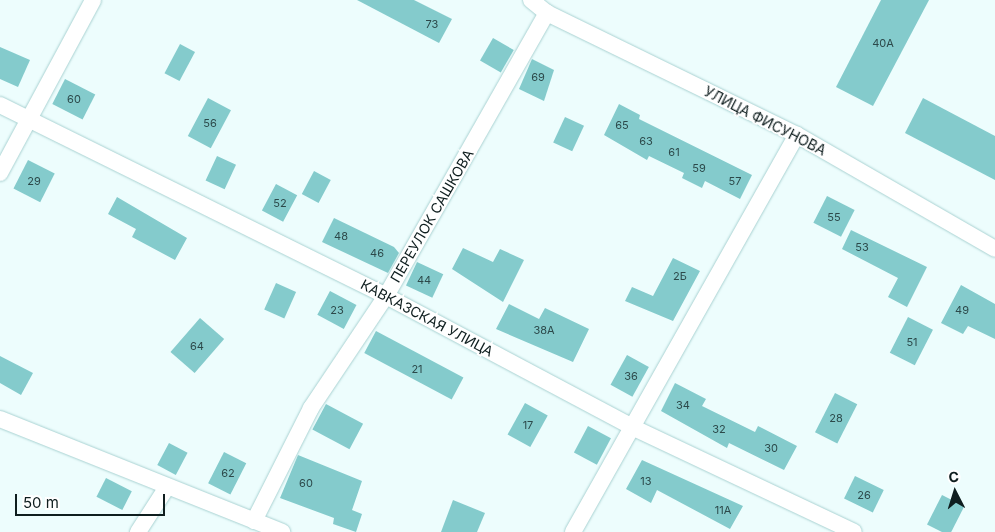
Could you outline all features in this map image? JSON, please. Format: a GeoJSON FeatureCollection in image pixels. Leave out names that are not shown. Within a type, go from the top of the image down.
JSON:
{"type":"FeatureCollection","features":[{"type":"Feature","properties":{"kind":"street"},"geometry":{"type":"LineString","coordinates":[[0,173],[28,116],[93,0]]}},
{"type":"Feature","properties":{"kind":"street","name":"УЛИЦА ФИСУНОВА"},"geometry":{"type":"LineString","coordinates":[[531,0],[548,13],[797,135],[995,249]]}},
{"type":"Feature","properties":{"kind":"street","name":"ПЕРЕУЛОК САШКОВА"},"geometry":{"type":"LineString","coordinates":[[254,521],[311,408],[386,296],[548,13]]}},
{"type":"Feature","properties":{"kind":"street","name":"КАВКАЗСКАЯ УЛИЦА"},"geometry":{"type":"LineString","coordinates":[[0,105],[28,116],[386,296],[634,428],[854,532]]}},
{"type":"Feature","properties":{"kind":"street"},"geometry":{"type":"LineString","coordinates":[[573,532],[634,428],[797,135]]}},
{"type":"Feature","properties":{"kind":"street"},"geometry":{"type":"LineString","coordinates":[[0,418],[166,487],[282,532]]}},
{"type":"Feature","properties":{"kind":"street"},"geometry":{"type":"LineString","coordinates":[[138,532],[166,487]]}},
{"type":"Feature","properties":{"kind":"building"},"geometry":{"type":"Polygon","coordinates":[[[357,0],[414,0],[452,19],[439,43],[357,0]]]}},
{"type":"Feature","properties":{"kind":"building"},"geometry":{"type":"Polygon","coordinates":[[[881,0],[929,0],[873,106],[836,87],[881,0]]]}},
{"type":"Feature","properties":{"kind":"building"},"geometry":{"type":"Polygon","coordinates":[[[493,38],[514,50],[501,73],[480,61],[493,38]]]}},
{"type":"Feature","properties":{"kind":"building"},"geometry":{"type":"Polygon","coordinates":[[[180,44],[195,52],[180,81],[165,73],[180,44]]]}},
{"type":"Feature","properties":{"kind":"building"},"geometry":{"type":"Polygon","coordinates":[[[0,47],[30,60],[18,87],[0,79],[0,47]]]}},
{"type":"Feature","properties":{"kind":"building"},"geometry":{"type":"Polygon","coordinates":[[[532,59],[554,70],[544,101],[519,89],[532,59]]]}},
{"type":"Feature","properties":{"kind":"building"},"geometry":{"type":"Polygon","coordinates":[[[65,79],[95,94],[83,119],[52,104],[65,79]]]}},
{"type":"Feature","properties":{"kind":"building"},"geometry":{"type":"Polygon","coordinates":[[[208,98],[231,110],[211,148],[188,136],[208,98]]]}},
{"type":"Feature","properties":{"kind":"building"},"geometry":{"type":"Polygon","coordinates":[[[923,98],[995,136],[995,180],[905,133],[923,98]]]}},
{"type":"Feature","properties":{"kind":"building"},"geometry":{"type":"Polygon","coordinates":[[[619,104],[640,115],[639,119],[752,175],[740,199],[705,181],[702,188],[682,178],[684,173],[649,156],[647,160],[604,135],[619,104]]]}},
{"type":"Feature","properties":{"kind":"building"},"geometry":{"type":"Polygon","coordinates":[[[565,117],[584,126],[572,151],[553,142],[565,117]]]}},
{"type":"Feature","properties":{"kind":"building"},"geometry":{"type":"Polygon","coordinates":[[[217,156],[236,165],[225,189],[206,180],[217,156]]]}},
{"type":"Feature","properties":{"kind":"building"},"geometry":{"type":"Polygon","coordinates":[[[28,160],[55,174],[40,202],[13,189],[28,160]]]}},
{"type":"Feature","properties":{"kind":"building"},"geometry":{"type":"Polygon","coordinates":[[[314,171],[331,180],[319,203],[302,194],[314,171]]]}},
{"type":"Feature","properties":{"kind":"building"},"geometry":{"type":"Polygon","coordinates":[[[276,184],[297,195],[283,222],[262,210],[276,184]]]}},
{"type":"Feature","properties":{"kind":"building"},"geometry":{"type":"Polygon","coordinates":[[[827,196],[855,210],[841,237],[813,223],[827,196]]]}},
{"type":"Feature","properties":{"kind":"building"},"geometry":{"type":"Polygon","coordinates":[[[117,197],[187,238],[175,260],[132,237],[136,229],[108,214],[117,197]]]}},
{"type":"Feature","properties":{"kind":"building"},"geometry":{"type":"Polygon","coordinates":[[[334,218],[394,247],[399,253],[388,273],[322,242],[334,218]]]}},
{"type":"Feature","properties":{"kind":"building"},"geometry":{"type":"Polygon","coordinates":[[[851,230],[927,267],[907,307],[888,297],[898,278],[842,249],[851,230]]]}},
{"type":"Feature","properties":{"kind":"building"},"geometry":{"type":"Polygon","coordinates":[[[463,248],[493,262],[500,249],[524,260],[503,302],[452,269],[463,248]]]}},
{"type":"Feature","properties":{"kind":"building"},"geometry":{"type":"Polygon","coordinates":[[[673,258],[700,271],[673,321],[625,301],[632,287],[653,296],[673,258]]]}},
{"type":"Feature","properties":{"kind":"building"},"geometry":{"type":"Polygon","coordinates":[[[417,262],[443,274],[432,298],[406,286],[417,262]]]}},
{"type":"Feature","properties":{"kind":"building"},"geometry":{"type":"Polygon","coordinates":[[[276,283],[296,292],[284,318],[264,309],[276,283]]]}},
{"type":"Feature","properties":{"kind":"building"},"geometry":{"type":"Polygon","coordinates":[[[961,285],[995,304],[995,339],[968,326],[963,334],[941,323],[961,285]]]}},
{"type":"Feature","properties":{"kind":"building"},"geometry":{"type":"Polygon","coordinates":[[[330,291],[356,305],[344,329],[317,315],[330,291]]]}},
{"type":"Feature","properties":{"kind":"building"},"geometry":{"type":"Polygon","coordinates":[[[509,304],[539,319],[545,308],[589,329],[573,362],[496,329],[509,304]]]}},
{"type":"Feature","properties":{"kind":"building"},"geometry":{"type":"Polygon","coordinates":[[[908,317],[933,330],[915,365],[890,353],[908,317]]]}},
{"type":"Feature","properties":{"kind":"building"},"geometry":{"type":"Polygon","coordinates":[[[200,318],[224,339],[195,373],[170,352],[200,318]]]}},
{"type":"Feature","properties":{"kind":"building"},"geometry":{"type":"Polygon","coordinates":[[[376,331],[463,377],[452,400],[364,353],[376,331]]]}},
{"type":"Feature","properties":{"kind":"building"},"geometry":{"type":"Polygon","coordinates":[[[627,355],[649,367],[632,397],[611,385],[627,355]]]}},
{"type":"Feature","properties":{"kind":"building"},"geometry":{"type":"Polygon","coordinates":[[[0,356],[33,373],[21,395],[0,383],[0,356]]]}},
{"type":"Feature","properties":{"kind":"building"},"geometry":{"type":"Polygon","coordinates":[[[675,383],[706,399],[702,406],[755,432],[758,426],[797,446],[784,470],[729,443],[727,448],[661,411],[675,383]]]}},
{"type":"Feature","properties":{"kind":"building"},"geometry":{"type":"Polygon","coordinates":[[[835,393],[857,404],[837,444],[815,432],[835,393]]]}},
{"type":"Feature","properties":{"kind":"building"},"geometry":{"type":"Polygon","coordinates":[[[525,403],[548,416],[530,447],[508,434],[525,403]]]}},
{"type":"Feature","properties":{"kind":"building"},"geometry":{"type":"Polygon","coordinates":[[[326,404],[363,424],[349,449],[312,430],[326,404]]]}},
{"type":"Feature","properties":{"kind":"building"},"geometry":{"type":"Polygon","coordinates":[[[588,426],[611,438],[597,465],[574,452],[588,426]]]}},
{"type":"Feature","properties":{"kind":"building"},"geometry":{"type":"Polygon","coordinates":[[[169,443],[188,453],[176,475],[157,465],[169,443]]]}},
{"type":"Feature","properties":{"kind":"building"},"geometry":{"type":"Polygon","coordinates":[[[224,452],[246,463],[230,495],[208,483],[224,452]]]}},
{"type":"Feature","properties":{"kind":"building"},"geometry":{"type":"Polygon","coordinates":[[[298,455],[362,481],[352,510],[362,514],[356,532],[333,524],[334,518],[280,498],[298,455]]]}},
{"type":"Feature","properties":{"kind":"building"},"geometry":{"type":"Polygon","coordinates":[[[642,460],[743,506],[730,529],[657,490],[651,503],[626,489],[642,460]]]}},
{"type":"Feature","properties":{"kind":"building"},"geometry":{"type":"Polygon","coordinates":[[[855,476],[884,490],[873,512],[844,498],[855,476]]]}},
{"type":"Feature","properties":{"kind":"building"},"geometry":{"type":"Polygon","coordinates":[[[106,478],[132,491],[122,510],[96,497],[106,478]]]}},
{"type":"Feature","properties":{"kind":"building"},"geometry":{"type":"Polygon","coordinates":[[[942,495],[964,506],[951,532],[942,532],[927,524],[942,495]]]}},
{"type":"Feature","properties":{"kind":"building"},"geometry":{"type":"Polygon","coordinates":[[[453,500],[485,513],[477,532],[441,532],[453,500]]]}}]}
